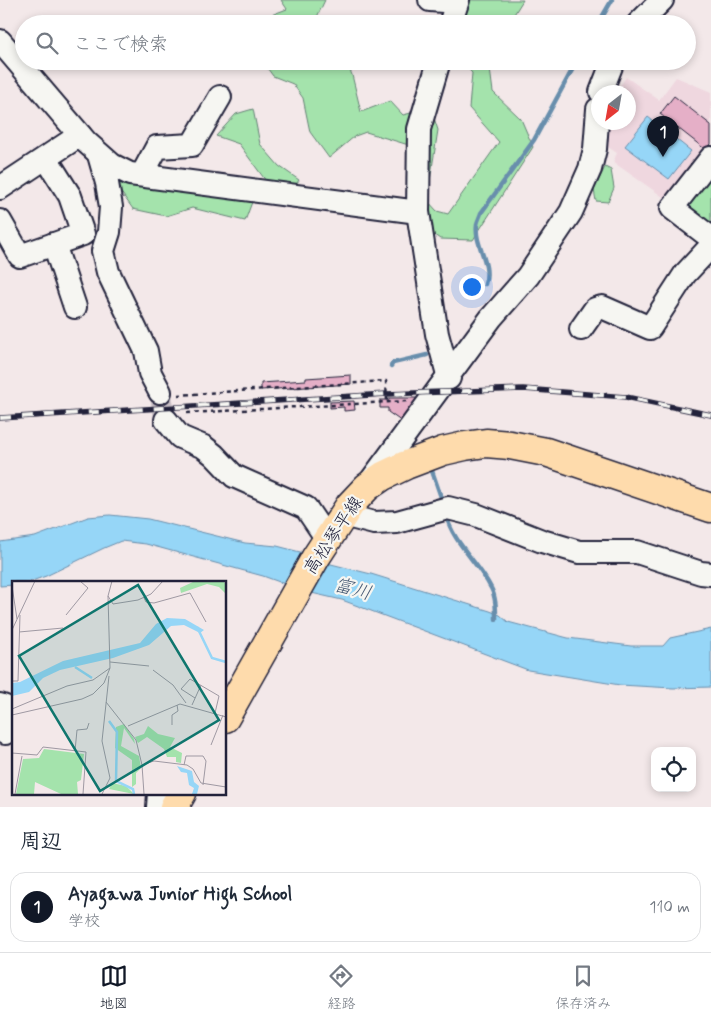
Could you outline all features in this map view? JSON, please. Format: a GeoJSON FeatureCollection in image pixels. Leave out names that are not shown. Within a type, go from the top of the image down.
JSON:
{"type":"FeatureCollection","features":[{"type":"Feature","properties":{"kind":"main road","name":"高松琴平線"},"geometry":{"type":"LineString","coordinates":[[226,716],[322,548],[343,515],[367,487],[383,476],[424,458],[465,446],[486,444],[510,445],[546,452],[711,508]]}},
{"type":"Feature","properties":{"kind":"main road"},"geometry":{"type":"LineString","coordinates":[[174,807],[181,794]]}},
{"type":"Feature","properties":{"kind":"street"},"geometry":{"type":"LineString","coordinates":[[430,0],[457,1],[453,15]]}},
{"type":"Feature","properties":{"kind":"street"},"geometry":{"type":"LineString","coordinates":[[647,15],[662,0]]}},
{"type":"Feature","properties":{"kind":"street"},"geometry":{"type":"LineString","coordinates":[[0,41],[15,59]]}},
{"type":"Feature","properties":{"kind":"street"},"geometry":{"type":"LineString","coordinates":[[25,70],[99,155],[112,165],[130,174],[418,212]]}},
{"type":"Feature","properties":{"kind":"street"},"geometry":{"type":"LineString","coordinates":[[436,70],[419,129],[418,212],[438,334],[448,378]]}},
{"type":"Feature","properties":{"kind":"street"},"geometry":{"type":"LineString","coordinates":[[604,85],[610,70]]}},
{"type":"Feature","properties":{"kind":"street"},"geometry":{"type":"LineString","coordinates":[[142,175],[157,147],[192,145],[220,98]]}},
{"type":"Feature","properties":{"kind":"street"},"geometry":{"type":"LineString","coordinates":[[367,487],[491,318],[528,276],[571,212],[590,169],[595,149],[596,130]]}},
{"type":"Feature","properties":{"kind":"street"},"geometry":{"type":"LineString","coordinates":[[0,188],[80,135]]}},
{"type":"Feature","properties":{"kind":"street"},"geometry":{"type":"LineString","coordinates":[[99,155],[111,207],[109,232],[103,251],[108,272],[146,351],[150,373],[168,394]]}},
{"type":"Feature","properties":{"kind":"street"},"geometry":{"type":"LineString","coordinates":[[0,221],[20,256],[83,234],[70,196],[46,158]]}},
{"type":"Feature","properties":{"kind":"street"},"geometry":{"type":"LineString","coordinates":[[711,158],[672,208],[711,238]]}},
{"type":"Feature","properties":{"kind":"street"},"geometry":{"type":"LineString","coordinates":[[54,244],[76,307]]}},
{"type":"Feature","properties":{"kind":"street"},"geometry":{"type":"LineString","coordinates":[[581,329],[595,309],[602,307],[650,328],[685,274],[711,246]]}},
{"type":"Feature","properties":{"kind":"street"},"geometry":{"type":"LineString","coordinates":[[177,416],[180,437],[204,447],[234,476],[306,508],[322,548]]}},
{"type":"Feature","properties":{"kind":"street"},"geometry":{"type":"LineString","coordinates":[[343,515],[374,523],[396,522],[445,509],[476,515],[542,541],[579,552],[637,552],[701,573],[711,574]]}},
{"type":"Feature","properties":{"kind":"street"},"geometry":{"type":"LineString","coordinates":[[0,705],[10,709],[6,734]]}},
{"type":"Feature","properties":{"kind":"street"},"geometry":{"type":"LineString","coordinates":[[158,807],[159,794]]}},
{"type":"Feature","properties":{"kind":"path"},"geometry":{"type":"LineString","coordinates":[[168,394],[386,381],[387,401]]}},
{"type":"Feature","properties":{"kind":"path"},"geometry":{"type":"LineString","coordinates":[[177,416],[387,401],[418,400],[429,404]]}},
{"type":"Feature","properties":{"kind":"shaded area"},"geometry":{"type":"Polygon","coordinates":[[[626,77],[659,100],[676,77],[711,92],[711,235],[666,199],[613,162],[617,153],[608,147],[607,130],[636,130],[636,85],[621,85],[626,77]]]}},
{"type":"Feature","properties":{"kind":"green space"},"geometry":{"type":"Polygon","coordinates":[[[281,0],[325,0],[318,15],[271,15],[287,9],[281,0]]]}},
{"type":"Feature","properties":{"kind":"green space"},"geometry":{"type":"Polygon","coordinates":[[[468,0],[523,0],[514,15],[462,15],[468,0]]]}},
{"type":"Feature","properties":{"kind":"green space"},"geometry":{"type":"Polygon","coordinates":[[[269,70],[350,70],[361,112],[390,101],[403,115],[415,112],[412,146],[366,132],[355,136],[329,158],[310,132],[303,98],[293,84],[273,76],[269,70]]]}},
{"type":"Feature","properties":{"kind":"green space"},"geometry":{"type":"Polygon","coordinates":[[[469,70],[490,70],[493,92],[521,119],[533,147],[473,240],[440,239],[427,230],[425,137],[433,115],[438,130],[427,200],[437,211],[448,214],[499,142],[469,108],[472,73],[469,70]]]}},
{"type":"Feature","properties":{"kind":"green space"},"geometry":{"type":"Polygon","coordinates":[[[253,109],[260,144],[279,166],[299,180],[295,186],[266,181],[239,144],[216,136],[236,114],[253,109]]]}},
{"type":"Feature","properties":{"kind":"green space"},"geometry":{"type":"Polygon","coordinates":[[[605,167],[611,170],[614,188],[608,202],[596,201],[594,190],[605,167]]]}},
{"type":"Feature","properties":{"kind":"green space"},"geometry":{"type":"Polygon","coordinates":[[[711,172],[711,228],[684,207],[711,172]]]}},
{"type":"Feature","properties":{"kind":"green space"},"geometry":{"type":"Polygon","coordinates":[[[112,180],[252,202],[245,221],[192,208],[166,216],[133,209],[112,180]]]}},
{"type":"Feature","properties":{"kind":"water"},"geometry":{"type":"Polygon","coordinates":[[[648,117],[691,151],[669,179],[625,146],[648,117]]]}},
{"type":"Feature","properties":{"kind":"water","name":"富川"},"geometry":{"type":"Polygon","coordinates":[[[110,515],[148,519],[245,543],[277,546],[304,553],[323,562],[371,574],[490,611],[500,615],[508,622],[568,638],[631,646],[663,646],[670,638],[711,629],[711,687],[673,688],[620,685],[528,670],[342,600],[307,592],[263,576],[146,544],[121,541],[46,576],[32,581],[12,581],[12,585],[0,586],[0,542],[35,537],[88,517],[110,515]]]}},
{"type":"Feature","properties":{"kind":"building"},"geometry":{"type":"Polygon","coordinates":[[[674,96],[711,125],[711,144],[706,150],[660,114],[674,96]]]}},
{"type":"Feature","properties":{"kind":"building"},"geometry":{"type":"Polygon","coordinates":[[[351,375],[351,384],[261,390],[261,383],[351,375]]]}},
{"type":"Feature","properties":{"kind":"building"},"geometry":{"type":"Polygon","coordinates":[[[389,398],[420,398],[405,424],[388,412],[388,408],[380,408],[380,400],[389,400],[389,398]]]}},
{"type":"Feature","properties":{"kind":"building"},"geometry":{"type":"Polygon","coordinates":[[[354,401],[355,410],[344,411],[344,407],[330,408],[330,402],[354,401]]]}},
{"type":"Feature","properties":{"kind":"waterway"},"geometry":{"type":"LineString","coordinates":[[603,15],[612,0]]}},
{"type":"Feature","properties":{"kind":"waterway"},"geometry":{"type":"LineString","coordinates":[[485,284],[487,276],[485,261],[477,232],[477,224],[481,213],[534,140],[572,70]]}},
{"type":"Feature","properties":{"kind":"waterway"},"geometry":{"type":"LineString","coordinates":[[391,366],[393,363],[427,355]]}},
{"type":"Feature","properties":{"kind":"waterway"},"geometry":{"type":"LineString","coordinates":[[430,465],[443,503]]}},
{"type":"Feature","properties":{"kind":"waterway"},"geometry":{"type":"LineString","coordinates":[[446,515],[454,535],[480,570],[493,592],[496,619]]}},
{"type":"Feature","properties":{"kind":"tunnel"},"geometry":{"type":"LineString","coordinates":[[160,392],[166,420]]}},
{"type":"Feature","properties":{"kind":"railway"},"geometry":{"type":"LineString","coordinates":[[0,418],[387,394],[523,389],[626,397],[711,415]]}},
{"type":"Feature","properties":{"kind":"place","name":"Ayagawa Junior High School"},"geometry":{"type":"Point","coordinates":[663,157]}}]}
